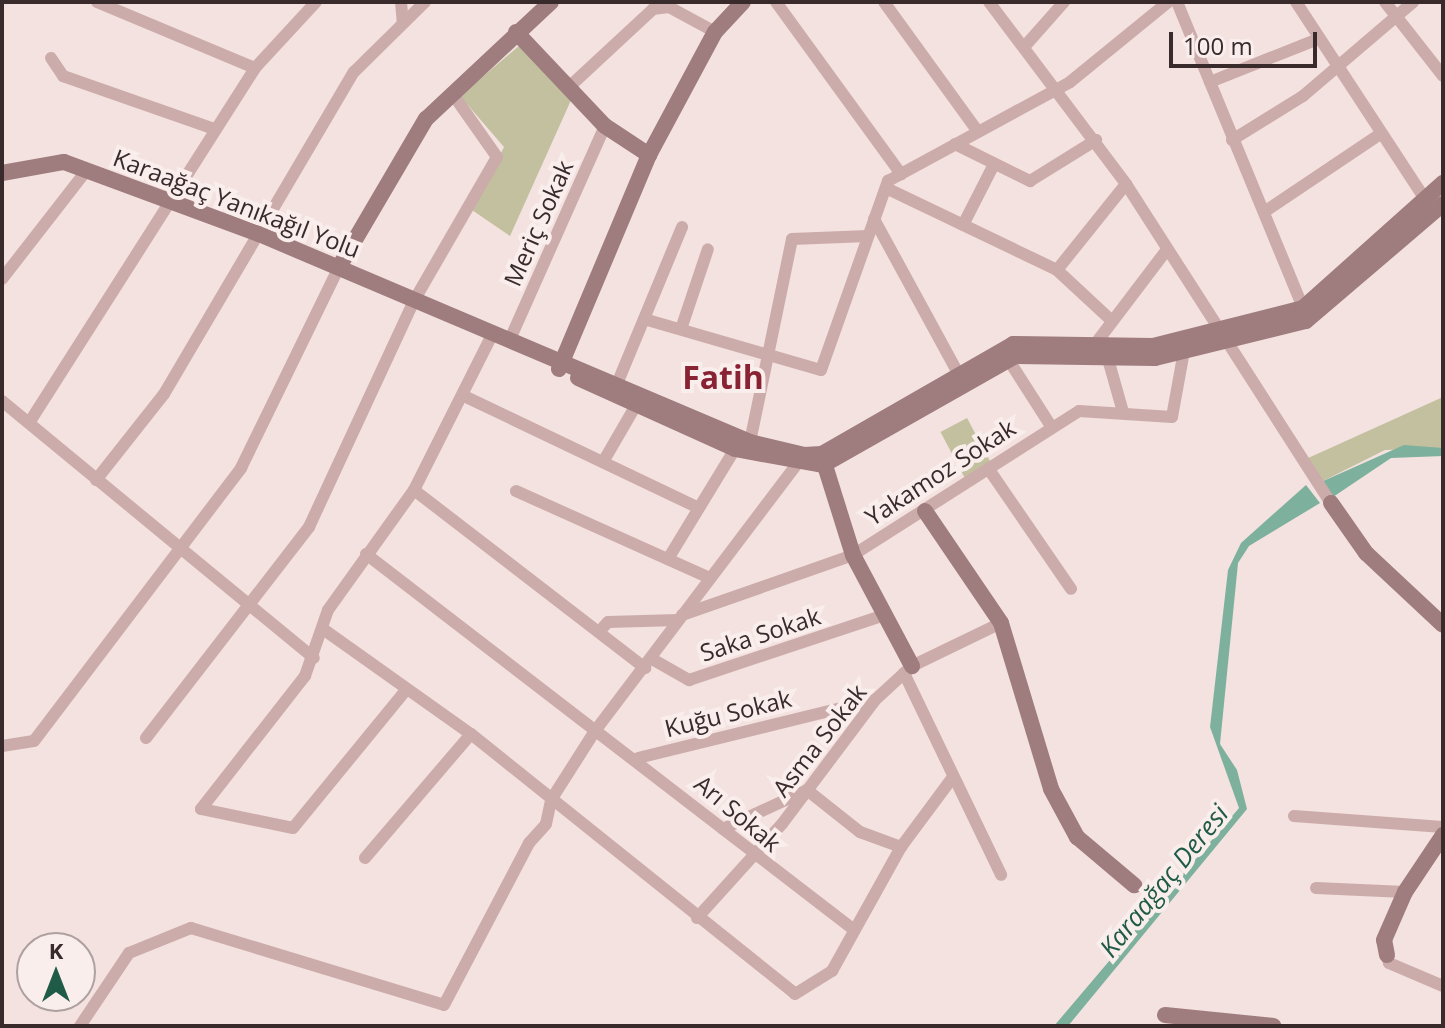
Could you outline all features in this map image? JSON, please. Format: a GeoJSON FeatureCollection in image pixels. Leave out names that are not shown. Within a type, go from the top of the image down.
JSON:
{"type":"FeatureCollection","features":[{"type":"Feature","properties":{"kind":"main road"},"geometry":{"type":"LineString","coordinates":[[339,267],[413,140],[452,93],[551,2]]}},
{"type":"Feature","properties":{"kind":"main road"},"geometry":{"type":"LineString","coordinates":[[561,365],[649,155],[715,32],[743,2]]}},
{"type":"Feature","properties":{"kind":"main road"},"geometry":{"type":"LineString","coordinates":[[516,32],[605,126],[649,155]]}},
{"type":"Feature","properties":{"kind":"main road","name":"Karaağaç Yanıkağıl Yolu"},"geometry":{"type":"LineString","coordinates":[[2,173],[36,161],[86,171],[259,234],[452,315]]}},
{"type":"Feature","properties":{"kind":"main road"},"geometry":{"type":"LineString","coordinates":[[822,460],[958,373],[1013,344],[1153,346],[1306,321],[1331,306],[1437,206],[1443,183]]}},
{"type":"Feature","properties":{"kind":"main road"},"geometry":{"type":"LineString","coordinates":[[452,315],[511,337],[636,405],[742,445],[803,460],[822,460],[1008,359],[1108,359],[1184,351],[1303,308],[1437,206]]}},
{"type":"Feature","properties":{"kind":"main road"},"geometry":{"type":"LineString","coordinates":[[452,315],[491,337],[617,384],[742,445]]}},
{"type":"Feature","properties":{"kind":"main road"},"geometry":{"type":"LineString","coordinates":[[822,460],[853,555],[908,669]]}},
{"type":"Feature","properties":{"kind":"main road"},"geometry":{"type":"LineString","coordinates":[[1331,503],[1366,553],[1443,625]]}},
{"type":"Feature","properties":{"kind":"main road"},"geometry":{"type":"LineString","coordinates":[[925,511],[1001,623],[1051,789],[1077,837],[1134,885]]}},
{"type":"Feature","properties":{"kind":"main road"},"geometry":{"type":"LineString","coordinates":[[1387,955],[1384,940],[1405,892],[1443,835]]}},
{"type":"Feature","properties":{"kind":"main road"},"geometry":{"type":"LineString","coordinates":[[1165,1015],[1273,1026]]}},
{"type":"Feature","properties":{"kind":"street"},"geometry":{"type":"LineString","coordinates":[[97,2],[255,68]]}},
{"type":"Feature","properties":{"kind":"street"},"geometry":{"type":"LineString","coordinates":[[29,423],[255,68],[316,2]]}},
{"type":"Feature","properties":{"kind":"street"},"geometry":{"type":"LineString","coordinates":[[401,2],[403,23]]}},
{"type":"Feature","properties":{"kind":"street"},"geometry":{"type":"LineString","coordinates":[[96,480],[164,394],[354,72],[425,2]]}},
{"type":"Feature","properties":{"kind":"street"},"geometry":{"type":"LineString","coordinates":[[776,2],[901,174]]}},
{"type":"Feature","properties":{"kind":"street"},"geometry":{"type":"LineString","coordinates":[[884,2],[978,132]]}},
{"type":"Feature","properties":{"kind":"street"},"geometry":{"type":"LineString","coordinates":[[989,2],[1059,87],[1096,140],[1219,336],[1314,482],[1331,503]]}},
{"type":"Feature","properties":{"kind":"street"},"geometry":{"type":"LineString","coordinates":[[1025,46],[1064,2]]}},
{"type":"Feature","properties":{"kind":"street"},"geometry":{"type":"LineString","coordinates":[[644,319],[772,352],[821,370],[886,188],[901,174],[1059,87],[1168,2]]}},
{"type":"Feature","properties":{"kind":"street"},"geometry":{"type":"LineString","coordinates":[[1177,2],[1303,308]]}},
{"type":"Feature","properties":{"kind":"street"},"geometry":{"type":"LineString","coordinates":[[1296,2],[1377,136],[1437,206]]}},
{"type":"Feature","properties":{"kind":"street"},"geometry":{"type":"LineString","coordinates":[[1385,2],[1394,18],[1443,76]]}},
{"type":"Feature","properties":{"kind":"street"},"geometry":{"type":"LineString","coordinates":[[1232,140],[1303,96],[1334,65],[1413,2]]}},
{"type":"Feature","properties":{"kind":"street"},"geometry":{"type":"LineString","coordinates":[[568,88],[642,16],[664,4],[715,32]]}},
{"type":"Feature","properties":{"kind":"street"},"geometry":{"type":"LineString","coordinates":[[1210,82],[1318,39]]}},
{"type":"Feature","properties":{"kind":"street"},"geometry":{"type":"LineString","coordinates":[[51,58],[63,76],[214,129]]}},
{"type":"Feature","properties":{"kind":"street"},"geometry":{"type":"LineString","coordinates":[[146,738],[309,527],[415,299],[497,157],[452,93]]}},
{"type":"Feature","properties":{"kind":"street","name":"Meriç Sokak"},"geometry":{"type":"LineString","coordinates":[[511,337],[605,126]]}},
{"type":"Feature","properties":{"kind":"street"},"geometry":{"type":"LineString","coordinates":[[1264,212],[1377,136]]}},
{"type":"Feature","properties":{"kind":"street"},"geometry":{"type":"LineString","coordinates":[[955,144],[993,166],[1030,181],[1096,140]]}},
{"type":"Feature","properties":{"kind":"street"},"geometry":{"type":"LineString","coordinates":[[963,225],[993,166]]}},
{"type":"Feature","properties":{"kind":"street"},"geometry":{"type":"LineString","coordinates":[[2,279],[86,171]]}},
{"type":"Feature","properties":{"kind":"street"},"geometry":{"type":"LineString","coordinates":[[1057,270],[1126,184]]}},
{"type":"Feature","properties":{"kind":"street"},"geometry":{"type":"LineString","coordinates":[[886,188],[1057,270],[1111,320]]}},
{"type":"Feature","properties":{"kind":"street"},"geometry":{"type":"LineString","coordinates":[[874,219],[958,373]]}},
{"type":"Feature","properties":{"kind":"street"},"geometry":{"type":"LineString","coordinates":[[617,384],[682,227]]}},
{"type":"Feature","properties":{"kind":"street"},"geometry":{"type":"LineString","coordinates":[[668,559],[742,445],[772,352],[792,239],[868,236]]}},
{"type":"Feature","properties":{"kind":"street"},"geometry":{"type":"LineString","coordinates":[[681,329],[708,249]]}},
{"type":"Feature","properties":{"kind":"street"},"geometry":{"type":"LineString","coordinates":[[1093,347],[1166,251]]}},
{"type":"Feature","properties":{"kind":"street"},"geometry":{"type":"LineString","coordinates":[[2,746],[34,741],[241,468],[339,267]]}},
{"type":"Feature","properties":{"kind":"street"},"geometry":{"type":"LineString","coordinates":[[406,690],[293,828],[205,814],[202,806],[314,658],[323,629],[366,554],[414,490],[464,396],[491,337]]}},
{"type":"Feature","properties":{"kind":"street"},"geometry":{"type":"LineString","coordinates":[[1008,359],[1049,423],[1079,411],[1172,417],[1184,351]]}},
{"type":"Feature","properties":{"kind":"street"},"geometry":{"type":"LineString","coordinates":[[1108,359],[1123,412]]}},
{"type":"Feature","properties":{"kind":"street"},"geometry":{"type":"LineString","coordinates":[[464,396],[699,508]]}},
{"type":"Feature","properties":{"kind":"street"},"geometry":{"type":"LineString","coordinates":[[2,401],[180,552],[314,658]]}},
{"type":"Feature","properties":{"kind":"street"},"geometry":{"type":"LineString","coordinates":[[603,462],[636,405]]}},
{"type":"Feature","properties":{"kind":"street","name":"Yakamoz Sokak"},"geometry":{"type":"LineString","coordinates":[[599,632],[608,622],[680,618],[853,555],[990,471],[1049,423]]}},
{"type":"Feature","properties":{"kind":"street"},"geometry":{"type":"LineString","coordinates":[[80,1026],[129,953],[191,928],[444,1005],[529,843],[546,824],[551,800],[595,731],[803,460]]}},
{"type":"Feature","properties":{"kind":"street"},"geometry":{"type":"LineString","coordinates":[[990,471],[1071,589]]}},
{"type":"Feature","properties":{"kind":"street","name":"Saka Sokak"},"geometry":{"type":"LineString","coordinates":[[414,490],[599,632],[649,663],[689,680],[884,615]]}},
{"type":"Feature","properties":{"kind":"street"},"geometry":{"type":"LineString","coordinates":[[516,491],[710,578]]}},
{"type":"Feature","properties":{"kind":"street","name":"Arı Sokak"},"geometry":{"type":"LineString","coordinates":[[366,554],[595,731],[638,758],[753,856],[853,929]]}},
{"type":"Feature","properties":{"kind":"street","name":"Asma Sokak"},"geometry":{"type":"LineString","coordinates":[[697,918],[807,790],[875,700],[908,669],[1001,623]]}},
{"type":"Feature","properties":{"kind":"street"},"geometry":{"type":"LineString","coordinates":[[323,629],[471,734],[795,994],[832,971],[901,847],[953,777]]}},
{"type":"Feature","properties":{"kind":"street"},"geometry":{"type":"LineString","coordinates":[[908,669],[953,777],[1001,875]]}},
{"type":"Feature","properties":{"kind":"street","name":"Kuğu Sokak"},"geometry":{"type":"LineString","coordinates":[[638,758],[875,700]]}},
{"type":"Feature","properties":{"kind":"street"},"geometry":{"type":"LineString","coordinates":[[365,858],[471,734]]}},
{"type":"Feature","properties":{"kind":"street"},"geometry":{"type":"LineString","coordinates":[[723,829],[807,790],[860,832],[901,847]]}},
{"type":"Feature","properties":{"kind":"street"},"geometry":{"type":"LineString","coordinates":[[1294,816],[1443,827]]}},
{"type":"Feature","properties":{"kind":"street"},"geometry":{"type":"LineString","coordinates":[[1316,888],[1405,892]]}},
{"type":"Feature","properties":{"kind":"street"},"geometry":{"type":"LineString","coordinates":[[1387,955],[1389,963],[1443,986]]}},
{"type":"Feature","properties":{"kind":"shaded area"},"geometry":{"type":"Polygon","coordinates":[[[520,45],[572,98],[510,236],[472,210],[504,147],[460,96],[520,45]]]}},
{"type":"Feature","properties":{"kind":"shaded area"},"geometry":{"type":"Polygon","coordinates":[[[1443,397],[1443,448],[1385,450],[1321,482],[1306,459],[1443,397]]]}},
{"type":"Feature","properties":{"kind":"shaded area"},"geometry":{"type":"Polygon","coordinates":[[[967,418],[992,465],[965,479],[941,432],[967,418]]]}},
{"type":"Feature","properties":{"kind":"shaded area"},"geometry":{"type":"Polygon","coordinates":[[[1404,445],[1443,448],[1443,456],[1391,458],[1333,497],[1321,482],[1404,445]]]}},
{"type":"Feature","properties":{"kind":"shaded area"},"geometry":{"type":"Polygon","coordinates":[[[1306,485],[1320,503],[1249,546],[1238,563],[1220,744],[1237,770],[1247,809],[1068,1026],[1054,1026],[1239,808],[1210,727],[1228,570],[1241,543],[1306,485]]]}},
{"type":"Feature","properties":{"kind":"district","name":"Fatih"},"geometry":{"type":"Point","coordinates":[723,377]}},
{"type":"Feature","properties":{"kind":"water label","name":"Karaağaç Deresi"},"geometry":{"type":"Point","coordinates":[1164,881]}}]}
